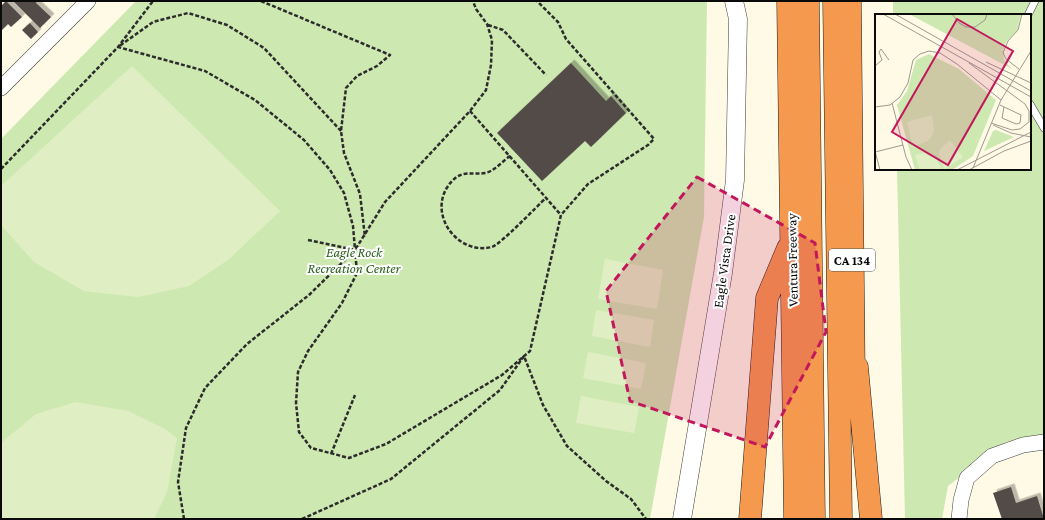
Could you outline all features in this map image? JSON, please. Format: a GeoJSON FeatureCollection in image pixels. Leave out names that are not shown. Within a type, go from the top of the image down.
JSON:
{"type":"FeatureCollection","features":[{"type":"Feature","properties":{"kind":"highway","name":"Ventura Freeway"},"geometry":{"type":"LineString","coordinates":[[788,1],[795,519]]}},
{"type":"Feature","properties":{"kind":"highway"},"geometry":{"type":"LineString","coordinates":[[808,1],[814,519]]}},
{"type":"Feature","properties":{"kind":"highway"},"geometry":{"type":"LineString","coordinates":[[834,1],[841,519]]}},
{"type":"Feature","properties":{"kind":"highway","name":"CA 134"},"geometry":{"type":"LineString","coordinates":[[850,1],[855,519]]}},
{"type":"Feature","properties":{"kind":"highway"},"geometry":{"type":"LineString","coordinates":[[750,519],[767,298],[792,239]]}},
{"type":"Feature","properties":{"kind":"highway"},"geometry":{"type":"LineString","coordinates":[[853,322],[871,519]]}},
{"type":"Feature","properties":{"kind":"street"},"geometry":{"type":"LineString","coordinates":[[1,88],[88,1]]}},
{"type":"Feature","properties":{"kind":"street","name":"Eagle Vista Drive"},"geometry":{"type":"LineString","coordinates":[[682,519],[724,273],[735,180],[738,19],[734,1]]}},
{"type":"Feature","properties":{"kind":"street"},"geometry":{"type":"LineString","coordinates":[[959,519],[960,500],[967,478],[992,456],[1023,445],[1044,442]]}},
{"type":"Feature","properties":{"kind":"lane"},"geometry":{"type":"LineString","coordinates":[[1028,14],[1035,1]]}},
{"type":"Feature","properties":{"kind":"lane"},"geometry":{"type":"LineString","coordinates":[[1031,106],[1044,128]]}},
{"type":"Feature","properties":{"kind":"path"},"geometry":{"type":"LineString","coordinates":[[1,169],[118,47],[154,1]]}},
{"type":"Feature","properties":{"kind":"path"},"geometry":{"type":"LineString","coordinates":[[261,1],[390,55],[377,66],[357,76],[346,88],[341,131],[344,153],[360,194],[365,237]]}},
{"type":"Feature","properties":{"kind":"path"},"geometry":{"type":"LineString","coordinates":[[184,519],[178,482],[186,428],[205,388],[247,344],[309,295],[355,250],[365,237],[385,202],[470,111],[486,90],[491,65],[492,40],[487,24],[476,9],[473,1]]}},
{"type":"Feature","properties":{"kind":"path"},"geometry":{"type":"LineString","coordinates":[[118,47],[205,70],[255,100],[304,140],[330,170],[344,193],[353,226],[357,273],[342,303],[308,351],[298,372],[296,404],[299,432],[310,448],[349,458],[386,444],[502,375],[530,351],[561,215],[588,184],[648,145],[654,139],[566,39],[558,22],[537,1]]}},
{"type":"Feature","properties":{"kind":"path"},"geometry":{"type":"LineString","coordinates":[[118,47],[153,22],[188,13],[227,25],[264,48],[341,131]]}},
{"type":"Feature","properties":{"kind":"path"},"geometry":{"type":"LineString","coordinates":[[487,24],[503,30],[546,75]]}},
{"type":"Feature","properties":{"kind":"path"},"geometry":{"type":"LineString","coordinates":[[470,111],[561,215]]}},
{"type":"Feature","properties":{"kind":"path"},"geometry":{"type":"LineString","coordinates":[[510,156],[486,173],[466,172],[454,179],[444,192],[440,211],[445,223],[460,241],[481,248],[494,246],[546,198]]}},
{"type":"Feature","properties":{"kind":"path"},"geometry":{"type":"LineString","coordinates":[[308,240],[355,250]]}},
{"type":"Feature","properties":{"kind":"path"},"geometry":{"type":"LineString","coordinates":[[302,519],[391,479],[500,390],[524,356]]}},
{"type":"Feature","properties":{"kind":"path"},"geometry":{"type":"LineString","coordinates":[[524,356],[543,406],[567,446],[606,481],[631,498],[646,519]]}},
{"type":"Feature","properties":{"kind":"path"},"geometry":{"type":"LineString","coordinates":[[331,454],[354,395]]}},
{"type":"Feature","properties":{"kind":"highlighted area"},"geometry":{"type":"Polygon","coordinates":[[[697,177],[815,243],[826,332],[765,447],[630,401],[606,291],[697,177]]]}},
{"type":"Feature","properties":{"kind":"green space","name":"Eagle Rock Recreation Center"},"geometry":{"type":"Polygon","coordinates":[[[136,1],[707,1],[704,217],[650,519],[1,519],[1,139],[136,1]]]}},
{"type":"Feature","properties":{"kind":"green space"},"geometry":{"type":"Polygon","coordinates":[[[893,1],[1044,1],[1044,437],[1006,442],[948,486],[942,519],[905,519],[897,170],[1031,170],[1031,14],[893,14],[893,1]]]}},
{"type":"Feature","properties":{"kind":"green space"},"geometry":{"type":"Polygon","coordinates":[[[132,66],[280,211],[228,260],[189,286],[138,297],[84,291],[34,262],[1,225],[1,186],[132,66]]]}},
{"type":"Feature","properties":{"kind":"green space"},"geometry":{"type":"Polygon","coordinates":[[[605,259],[663,270],[657,309],[598,299],[605,259]]]}},
{"type":"Feature","properties":{"kind":"green space"},"geometry":{"type":"Polygon","coordinates":[[[596,310],[654,320],[650,347],[592,336],[596,310]]]}},
{"type":"Feature","properties":{"kind":"green space"},"geometry":{"type":"Polygon","coordinates":[[[588,352],[646,363],[641,389],[583,378],[588,352]]]}},
{"type":"Feature","properties":{"kind":"green space"},"geometry":{"type":"Polygon","coordinates":[[[581,396],[639,407],[634,433],[576,423],[581,396]]]}},
{"type":"Feature","properties":{"kind":"green space"},"geometry":{"type":"Polygon","coordinates":[[[76,402],[128,411],[165,429],[177,438],[167,492],[154,519],[1,519],[1,443],[36,414],[76,402]]]}},
{"type":"Feature","properties":{"kind":"building"},"geometry":{"type":"Polygon","coordinates":[[[6,1],[22,17],[11,27],[8,24],[1,31],[1,6],[6,1]]]}},
{"type":"Feature","properties":{"kind":"building"},"geometry":{"type":"Polygon","coordinates":[[[13,1],[37,1],[36,3],[51,17],[40,28],[13,1]]]}},
{"type":"Feature","properties":{"kind":"building"},"geometry":{"type":"Polygon","coordinates":[[[30,23],[38,32],[31,39],[22,30],[30,23]]]}},
{"type":"Feature","properties":{"kind":"building"},"geometry":{"type":"Polygon","coordinates":[[[571,63],[606,101],[611,96],[626,113],[591,147],[585,141],[542,181],[497,133],[571,63]]]}},
{"type":"Feature","properties":{"kind":"building"},"geometry":{"type":"Polygon","coordinates":[[[1011,487],[1016,503],[1037,496],[1044,519],[1002,519],[993,493],[1011,487]]]}}]}
